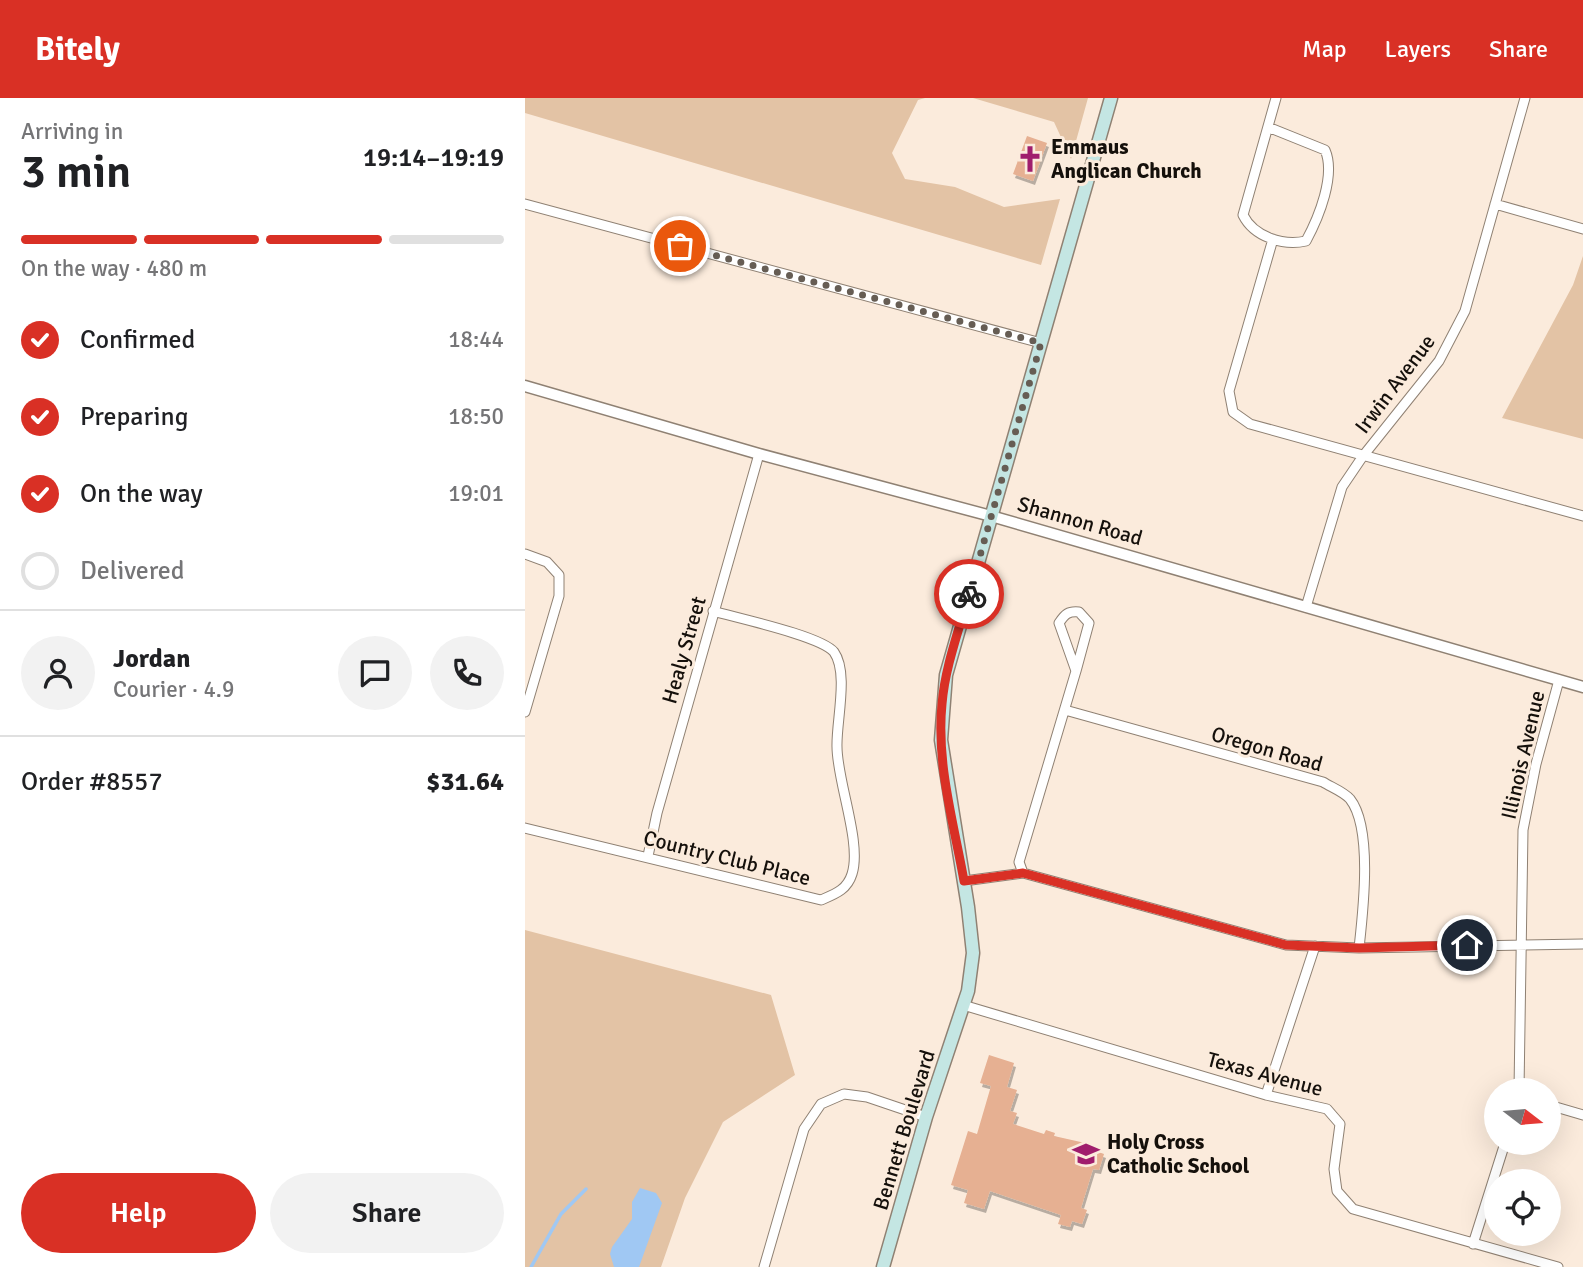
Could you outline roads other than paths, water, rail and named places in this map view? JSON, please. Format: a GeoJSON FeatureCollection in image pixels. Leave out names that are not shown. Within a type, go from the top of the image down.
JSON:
{"type":"FeatureCollection","features":[{"type":"Feature","properties":{"kind":"main road","name":"Bennett Boulevard"},"geometry":{"type":"LineString","coordinates":[[883,1267],[926,1117],[963,1005],[973,954],[941,740],[946,675],[1111,98]]}},
{"type":"Feature","properties":{"kind":"street"},"geometry":{"type":"LineString","coordinates":[[1268,127],[1325,149],[1331,164],[1314,226],[1306,241],[1293,244],[1273,239],[1249,228],[1243,215],[1276,98]]}},
{"type":"Feature","properties":{"kind":"street","name":"Irwin Avenue"},"geometry":{"type":"LineString","coordinates":[[1306,607],[1342,487],[1363,456],[1439,361],[1465,311],[1525,98]]}},
{"type":"Feature","properties":{"kind":"street"},"geometry":{"type":"LineString","coordinates":[[525,204],[1041,343]]}},
{"type":"Feature","properties":{"kind":"street"},"geometry":{"type":"LineString","coordinates":[[1495,204],[1583,229]]}},
{"type":"Feature","properties":{"kind":"street"},"geometry":{"type":"LineString","coordinates":[[1273,239],[1229,391],[1233,412],[1250,424],[1583,516]]}},
{"type":"Feature","properties":{"kind":"street","name":"Shannon Road"},"geometry":{"type":"LineString","coordinates":[[525,386],[759,454],[991,516],[1583,687]]}},
{"type":"Feature","properties":{"kind":"street","name":"Healy Street"},"geometry":{"type":"LineString","coordinates":[[648,856],[657,813],[759,454]]}},
{"type":"Feature","properties":{"kind":"street"},"geometry":{"type":"LineString","coordinates":[[525,554],[547,562],[559,575],[559,596],[525,712]]}},
{"type":"Feature","properties":{"kind":"street","name":"Country Club Place"},"geometry":{"type":"LineString","coordinates":[[525,828],[821,900],[841,892],[852,873],[853,845],[837,749],[841,670],[833,652],[816,641],[713,611]]}},
{"type":"Feature","properties":{"kind":"street"},"geometry":{"type":"LineString","coordinates":[[1023,873],[1019,862],[1065,710],[1076,671],[1089,623],[1079,612],[1070,611],[1059,623],[1076,671]]}},
{"type":"Feature","properties":{"kind":"street","name":"Illinois Avenue"},"geometry":{"type":"LineString","coordinates":[[1519,1078],[1523,830],[1536,764],[1559,680]]}},
{"type":"Feature","properties":{"kind":"street","name":"Oregon Road"},"geometry":{"type":"LineString","coordinates":[[1065,710],[1323,782],[1349,798],[1362,823],[1363,919],[1359,948]]}},
{"type":"Feature","properties":{"kind":"street"},"geometry":{"type":"LineString","coordinates":[[964,881],[1023,873],[1286,945],[1359,948],[1520,943],[1583,944]]}},
{"type":"Feature","properties":{"kind":"street"},"geometry":{"type":"LineString","coordinates":[[1266,1095],[1315,946]]}},
{"type":"Feature","properties":{"kind":"street","name":"Texas Avenue"},"geometry":{"type":"LineString","coordinates":[[963,1005],[1266,1095],[1327,1109],[1335,1115],[1340,1124],[1334,1169],[1337,1191],[1353,1209],[1557,1267]]}},
{"type":"Feature","properties":{"kind":"street"},"geometry":{"type":"LineString","coordinates":[[764,1267],[804,1129],[821,1104],[844,1094],[867,1097],[926,1117]]}},
{"type":"Feature","properties":{"kind":"street"},"geometry":{"type":"LineString","coordinates":[[1561,1109],[1583,1115]]}},
{"type":"Feature","properties":{"kind":"street"},"geometry":{"type":"LineString","coordinates":[[1473,1244],[1500,1155]]}},
{"type":"Feature","properties":{"kind":"water"},"geometry":{"type":"Polygon","coordinates":[[[640,1188],[656,1193],[662,1203],[639,1267],[614,1267],[610,1254],[612,1247],[632,1219],[632,1202],[640,1188]]]}},
{"type":"Feature","properties":{"kind":"waterway"},"geometry":{"type":"LineString","coordinates":[[531,1267],[561,1214],[586,1189]]}},
{"type":"Feature","properties":{"kind":"place","name":"Emmaus Anglican Church"},"geometry":{"type":"Point","coordinates":[1030,159]}},
{"type":"Feature","properties":{"kind":"place","name":"Holy Cross Catholic School"},"geometry":{"type":"Point","coordinates":[1086,1154]}}]}
